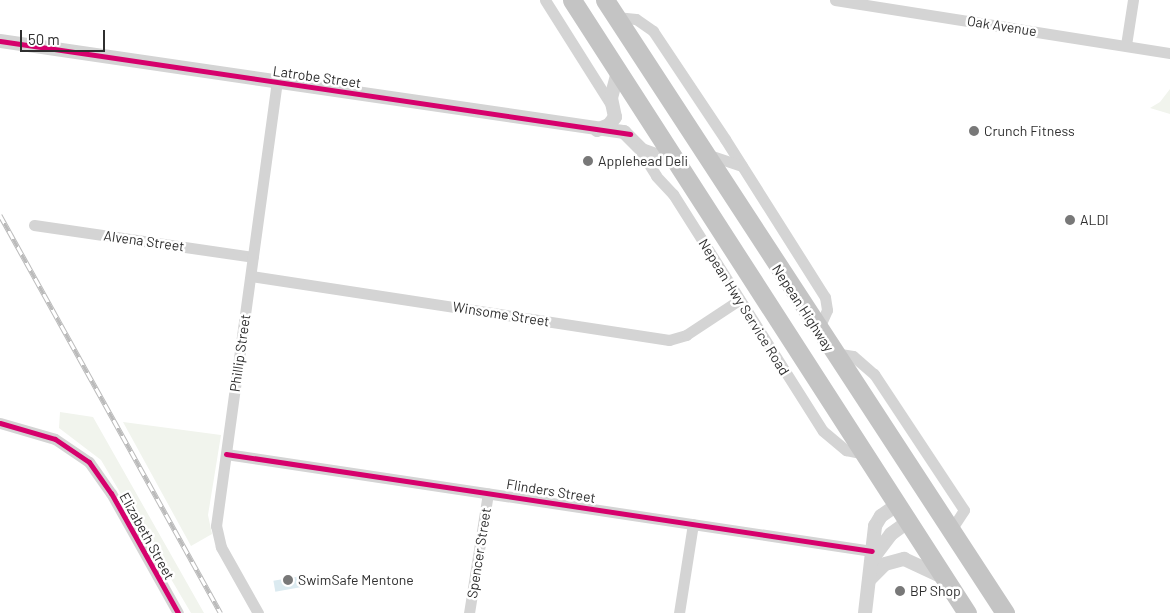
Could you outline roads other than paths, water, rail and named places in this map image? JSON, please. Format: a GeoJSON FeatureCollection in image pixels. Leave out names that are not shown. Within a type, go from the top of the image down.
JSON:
{"type":"FeatureCollection","features":[{"type":"Feature","properties":{"kind":"highway","name":"Nepean Highway"},"geometry":{"type":"LineString","coordinates":[[572,0],[909,520],[967,613]]}},
{"type":"Feature","properties":{"kind":"highway","name":"Nepean Highway"},"geometry":{"type":"LineString","coordinates":[[605,0],[832,353],[951,530],[996,610]]}},
{"type":"Feature","properties":{"kind":"highway"},"geometry":{"type":"LineString","coordinates":[[772,308],[795,294]]}},
{"type":"Feature","properties":{"kind":"highway"},"geometry":{"type":"LineString","coordinates":[[898,504],[925,493]]}},
{"type":"Feature","properties":{"kind":"highway"},"geometry":{"type":"LineString","coordinates":[[909,520],[925,493]]}},
{"type":"Feature","properties":{"kind":"street","name":"Nepean Hwy Service Road"},"geometry":{"type":"LineString","coordinates":[[545,0],[656,176],[673,194],[828,437],[846,450],[865,454]]}},
{"type":"Feature","properties":{"kind":"street","name":"Oak Avenue"},"geometry":{"type":"LineString","coordinates":[[835,0],[1170,53]]}},
{"type":"Feature","properties":{"kind":"street"},"geometry":{"type":"LineString","coordinates":[[1126,45],[1133,0]]}},
{"type":"Feature","properties":{"kind":"street"},"geometry":{"type":"LineString","coordinates":[[616,17],[636,19],[653,31],[742,166],[825,297],[827,310],[818,330]]}},
{"type":"Feature","properties":{"kind":"street","name":"Latrobe Street"},"geometry":{"type":"LineString","coordinates":[[0,41],[597,130],[633,139],[644,151],[678,164]]}},
{"type":"Feature","properties":{"kind":"street"},"geometry":{"type":"LineString","coordinates":[[597,130],[612,122],[612,107],[618,72]]}},
{"type":"Feature","properties":{"kind":"street","name":"Phillip Street"},"geometry":{"type":"LineString","coordinates":[[258,613],[221,547],[216,526],[277,83]]}},
{"type":"Feature","properties":{"kind":"street"},"geometry":{"type":"LineString","coordinates":[[704,153],[742,166]]}},
{"type":"Feature","properties":{"kind":"street","name":"Alvena Street"},"geometry":{"type":"LineString","coordinates":[[34,225],[254,257]]}},
{"type":"Feature","properties":{"kind":"street","name":"Winsome Street"},"geometry":{"type":"LineString","coordinates":[[251,276],[669,340],[686,335],[739,300]]}},
{"type":"Feature","properties":{"kind":"street"},"geometry":{"type":"LineString","coordinates":[[832,353],[860,361],[884,390],[964,510],[951,530]]}},
{"type":"Feature","properties":{"kind":"street","name":"Elizabeth Street"},"geometry":{"type":"LineString","coordinates":[[0,423],[19,426],[55,439],[89,462],[111,493],[178,613]]}},
{"type":"Feature","properties":{"kind":"street","name":"Flinders Street"},"geometry":{"type":"LineString","coordinates":[[226,454],[693,524],[873,554]]}},
{"type":"Feature","properties":{"kind":"street","name":"Spencer Street"},"geometry":{"type":"LineString","coordinates":[[469,613],[488,493]]}},
{"type":"Feature","properties":{"kind":"street"},"geometry":{"type":"LineString","coordinates":[[866,613],[873,554],[874,526],[881,516],[898,504]]}},
{"type":"Feature","properties":{"kind":"street"},"geometry":{"type":"LineString","coordinates":[[873,554],[891,534],[909,520]]}},
{"type":"Feature","properties":{"kind":"street"},"geometry":{"type":"LineString","coordinates":[[679,613],[693,524]]}},
{"type":"Feature","properties":{"kind":"street"},"geometry":{"type":"LineString","coordinates":[[870,579],[885,564],[904,559],[944,577]]}},
{"type":"Feature","properties":{"kind":"railway"},"geometry":{"type":"LineString","coordinates":[[0,215],[221,613]]}},
{"type":"Feature","properties":{"kind":"place","name":"Crunch Fitness"},"geometry":{"type":"Point","coordinates":[974,131]}},
{"type":"Feature","properties":{"kind":"place","name":"Applehead Deli"},"geometry":{"type":"Point","coordinates":[588,161]}},
{"type":"Feature","properties":{"kind":"place","name":"ALDI"},"geometry":{"type":"Point","coordinates":[1070,220]}},
{"type":"Feature","properties":{"kind":"place","name":"SwimSafe Mentone"},"geometry":{"type":"Point","coordinates":[288,580]}},
{"type":"Feature","properties":{"kind":"place","name":"BP Shop"},"geometry":{"type":"Point","coordinates":[900,591]}}]}
